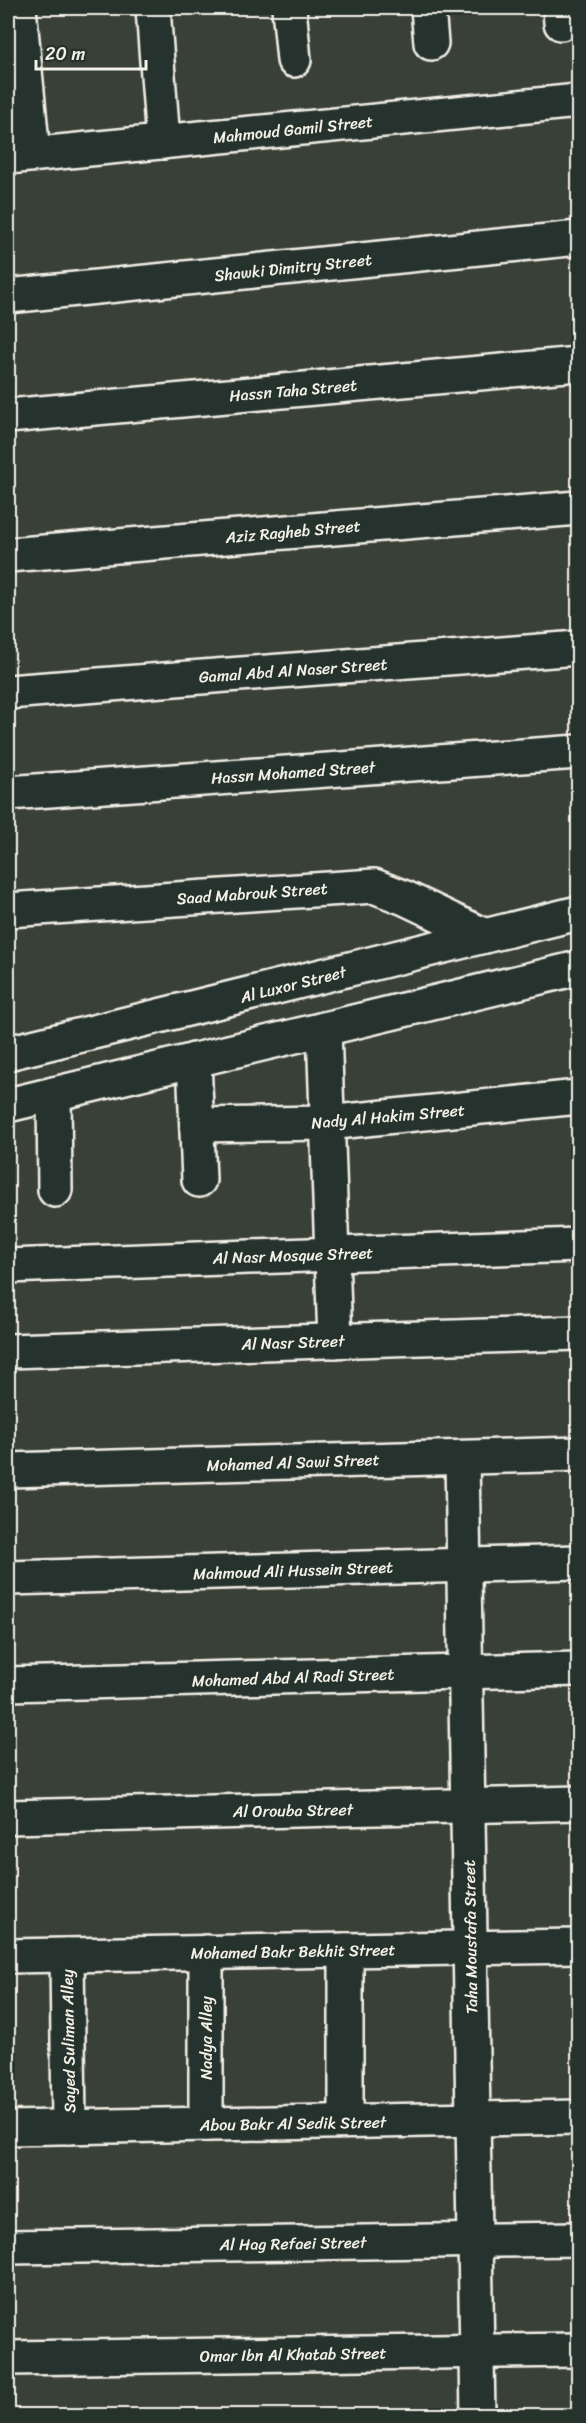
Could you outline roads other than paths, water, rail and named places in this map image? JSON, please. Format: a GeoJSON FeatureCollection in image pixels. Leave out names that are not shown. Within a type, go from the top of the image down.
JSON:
{"type":"FeatureCollection","features":[{"type":"Feature","properties":{"kind":"street"},"geometry":{"type":"LineString","coordinates":[[19,8],[20,155]]}},
{"type":"Feature","properties":{"kind":"street"},"geometry":{"type":"LineString","coordinates":[[153,8],[163,141]]}},
{"type":"Feature","properties":{"kind":"street"},"geometry":{"type":"LineString","coordinates":[[289,8],[294,60]]}},
{"type":"Feature","properties":{"kind":"street"},"geometry":{"type":"LineString","coordinates":[[428,8],[431,43]]}},
{"type":"Feature","properties":{"kind":"street","name":"Mahmoud Gamil Street"},"geometry":{"type":"LineString","coordinates":[[20,155],[579,101]]}},
{"type":"Feature","properties":{"kind":"street","name":"Shawki Dimitry Street"},"geometry":{"type":"LineString","coordinates":[[8,296],[579,238]]}},
{"type":"Feature","properties":{"kind":"street","name":"Hassn Taha Street"},"geometry":{"type":"LineString","coordinates":[[8,416],[579,364]]}},
{"type":"Feature","properties":{"kind":"street","name":"Aziz Ragheb Street"},"geometry":{"type":"LineString","coordinates":[[8,555],[579,508]]}},
{"type":"Feature","properties":{"kind":"street","name":"Gamal Abd Al Naser Street"},"geometry":{"type":"LineString","coordinates":[[8,692],[579,648]]}},
{"type":"Feature","properties":{"kind":"street","name":"Hassn Mohamed Street"},"geometry":{"type":"LineString","coordinates":[[8,793],[579,752]]}},
{"type":"Feature","properties":{"kind":"street","name":"Saad Mabrouk Street"},"geometry":{"type":"LineString","coordinates":[[8,910],[374,886],[485,936]]}},
{"type":"Feature","properties":{"kind":"street","name":"Al Luxor Street"},"geometry":{"type":"LineString","coordinates":[[8,1053],[579,913]]}},
{"type":"Feature","properties":{"kind":"street"},"geometry":{"type":"LineString","coordinates":[[8,1105],[579,968]]}},
{"type":"Feature","properties":{"kind":"street"},"geometry":{"type":"LineString","coordinates":[[324,1029],[335,1341]]}},
{"type":"Feature","properties":{"kind":"street"},"geometry":{"type":"LineString","coordinates":[[194,1059],[199,1180]]}},
{"type":"Feature","properties":{"kind":"street"},"geometry":{"type":"LineString","coordinates":[[54,1094],[55,1190]]}},
{"type":"Feature","properties":{"kind":"street","name":"Nady Al Hakim Street"},"geometry":{"type":"LineString","coordinates":[[197,1125],[327,1123],[579,1096]]}},
{"type":"Feature","properties":{"kind":"street","name":"Al Nasr Mosque Street"},"geometry":{"type":"LineString","coordinates":[[8,1266],[579,1245]]}},
{"type":"Feature","properties":{"kind":"street","name":"Al Nasr Street"},"geometry":{"type":"LineString","coordinates":[[8,1351],[579,1333]]}},
{"type":"Feature","properties":{"kind":"street","name":"Mohamed Al Sawi Street"},"geometry":{"type":"LineString","coordinates":[[8,1470],[579,1454]]}},
{"type":"Feature","properties":{"kind":"street","name":"Taha Moustafa Street"},"geometry":{"type":"LineString","coordinates":[[462,1458],[478,2415]]}},
{"type":"Feature","properties":{"kind":"street","name":"Mahmoud Ali Hussein Street"},"geometry":{"type":"LineString","coordinates":[[8,1578],[579,1562]]}},
{"type":"Feature","properties":{"kind":"street","name":"Mohamed Abd Al Radi Street"},"geometry":{"type":"LineString","coordinates":[[8,1684],[579,1669]]}},
{"type":"Feature","properties":{"kind":"street","name":"Al Orouba Street"},"geometry":{"type":"LineString","coordinates":[[8,1817],[579,1803]]}},
{"type":"Feature","properties":{"kind":"street","name":"Mohamed Bakr Bekhit Street"},"geometry":{"type":"LineString","coordinates":[[8,1956],[579,1946]]}},
{"type":"Feature","properties":{"kind":"street"},"geometry":{"type":"LineString","coordinates":[[346,1950],[346,2121]]}},
{"type":"Feature","properties":{"kind":"street","name":"Nadya Alley"},"geometry":{"type":"LineString","coordinates":[[206,1952],[206,2124]]}},
{"type":"Feature","properties":{"kind":"street","name":"Sayed Suliman Alley"},"geometry":{"type":"LineString","coordinates":[[67,1955],[69,2127]]}},
{"type":"Feature","properties":{"kind":"street","name":"Abou Bakr Al Sedik Street"},"geometry":{"type":"LineString","coordinates":[[8,2128],[579,2117]]}},
{"type":"Feature","properties":{"kind":"street","name":"Al Hag Refaei Street"},"geometry":{"type":"LineString","coordinates":[[8,2247],[579,2239]]}},
{"type":"Feature","properties":{"kind":"street","name":"Omar Ibn Al Khatab Street"},"geometry":{"type":"LineString","coordinates":[[8,2358],[579,2350]]}}]}
